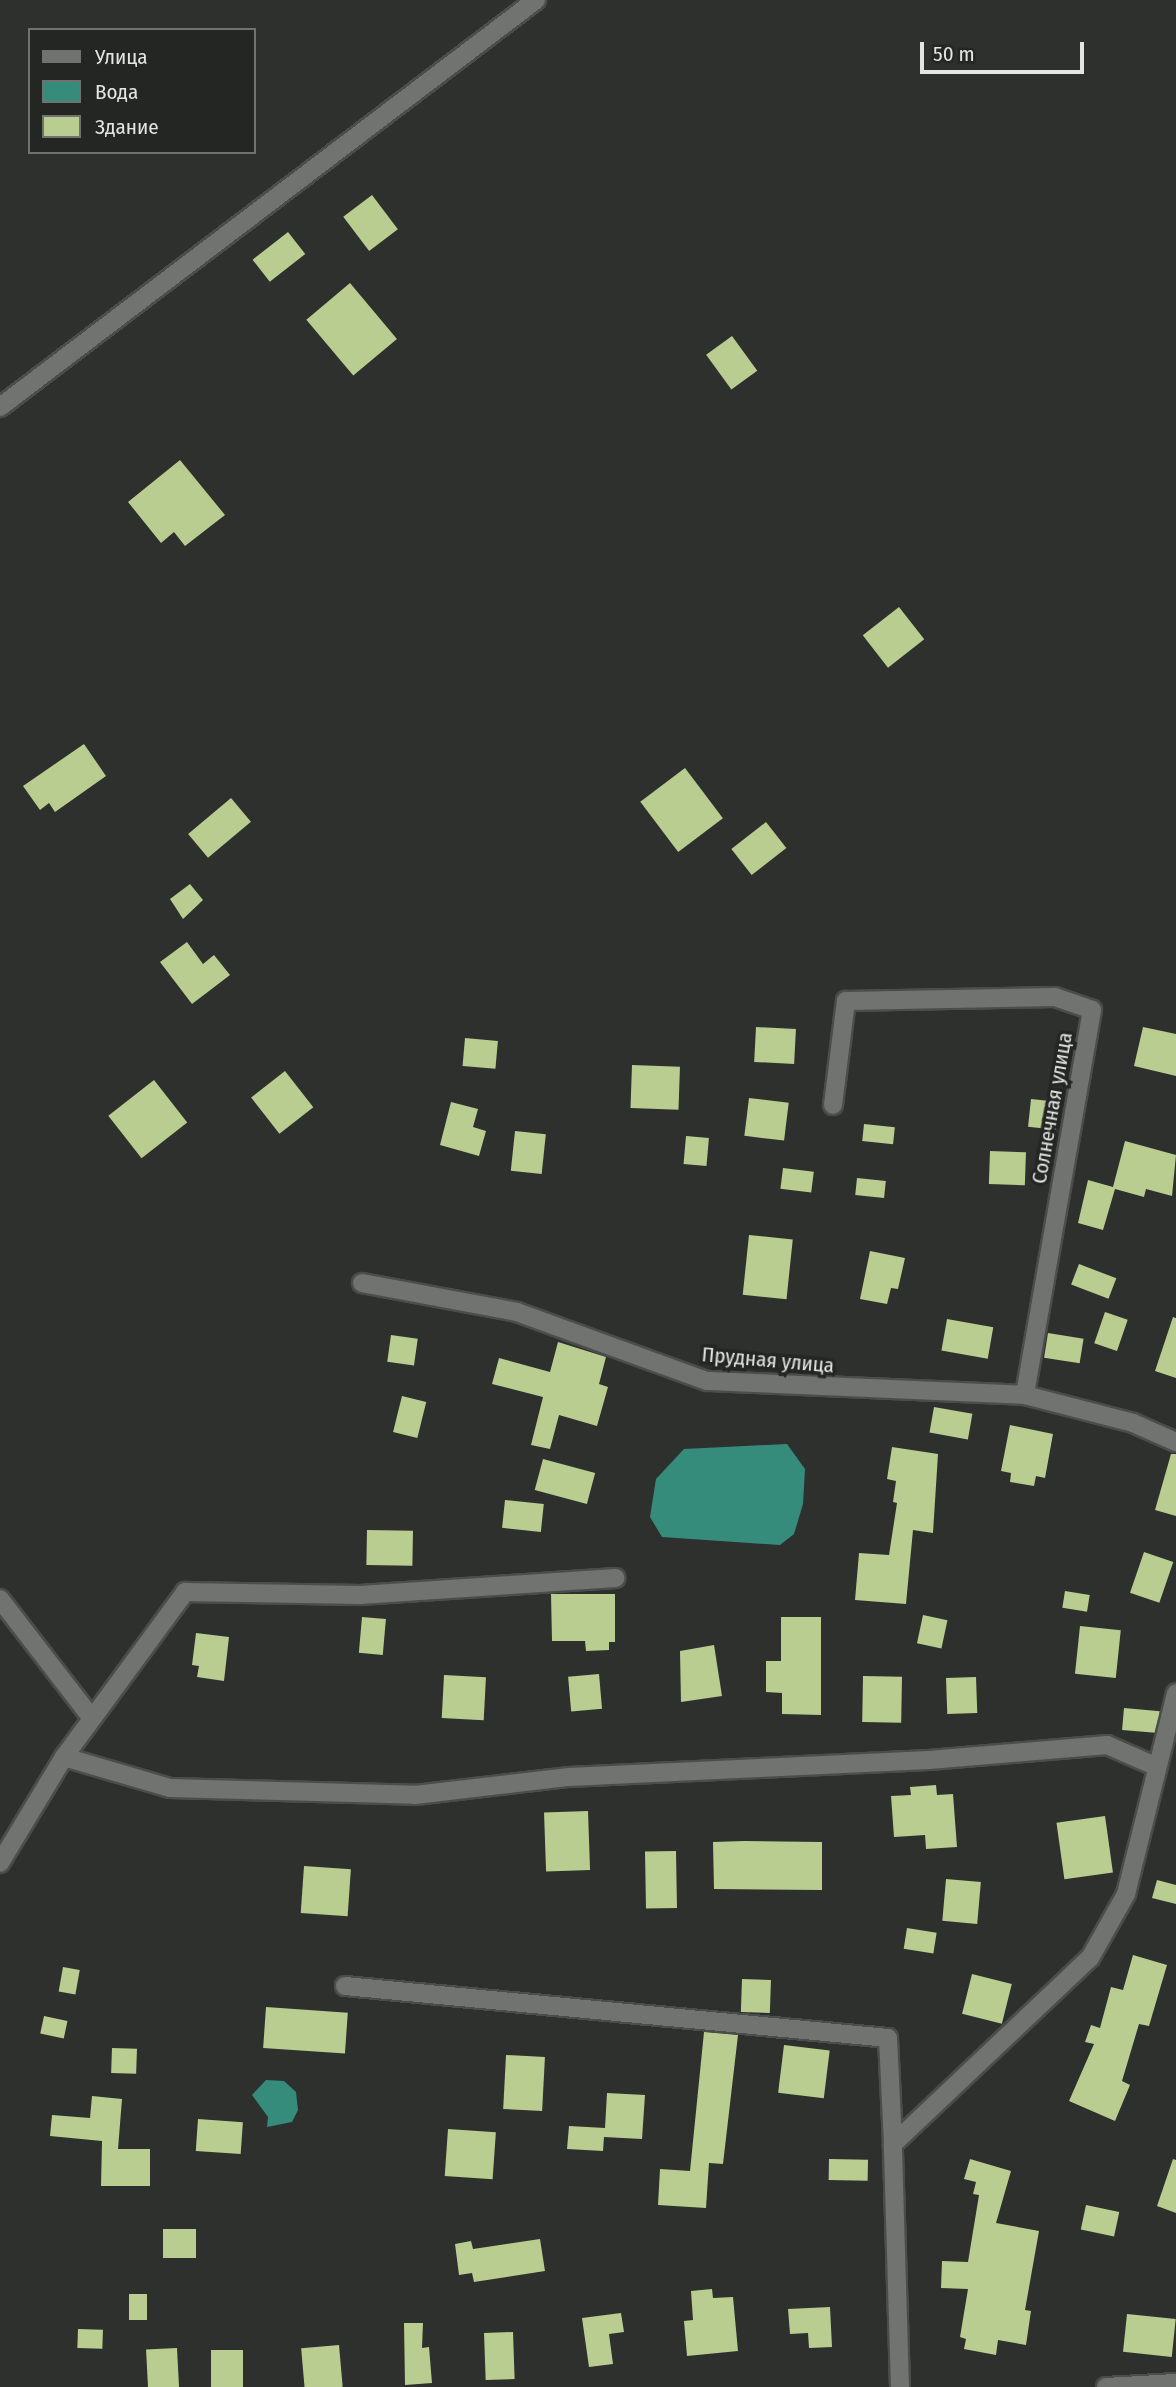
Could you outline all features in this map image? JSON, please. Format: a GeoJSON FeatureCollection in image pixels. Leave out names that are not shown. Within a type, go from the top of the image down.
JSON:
{"type":"FeatureCollection","features":[{"type":"Feature","properties":{"kind":"street"},"geometry":{"type":"LineString","coordinates":[[0,407],[536,0]]}},
{"type":"Feature","properties":{"kind":"street","name":"Солнечная улица"},"geometry":{"type":"LineString","coordinates":[[832,1105],[846,1001],[1055,997],[1092,1010],[1025,1395]]}},
{"type":"Feature","properties":{"kind":"street","name":"Прудная улица"},"geometry":{"type":"LineString","coordinates":[[362,1283],[517,1312],[707,1381],[1025,1395],[1133,1423],[1176,1442]]}},
{"type":"Feature","properties":{"kind":"street"},"geometry":{"type":"LineString","coordinates":[[0,1863],[91,1717],[185,1592],[360,1595],[615,1578]]}},
{"type":"Feature","properties":{"kind":"street"},"geometry":{"type":"LineString","coordinates":[[0,1599],[91,1717]]}},
{"type":"Feature","properties":{"kind":"street"},"geometry":{"type":"LineString","coordinates":[[893,2144],[1090,1958],[1126,1894],[1176,1693]]}},
{"type":"Feature","properties":{"kind":"street"},"geometry":{"type":"LineString","coordinates":[[64,1757],[170,1788],[415,1794],[569,1777],[929,1760],[1107,1745],[1157,1767]]}},
{"type":"Feature","properties":{"kind":"street"},"geometry":{"type":"LineString","coordinates":[[345,1986],[888,2038],[900,2387]]}},
{"type":"Feature","properties":{"kind":"street"},"geometry":{"type":"LineString","coordinates":[[1106,2387],[1176,2383]]}},
{"type":"Feature","properties":{"kind":"water"},"geometry":{"type":"Polygon","coordinates":[[[787,1444],[805,1469],[803,1504],[794,1534],[780,1545],[662,1537],[650,1517],[656,1479],[684,1449],[787,1444]]]}},
{"type":"Feature","properties":{"kind":"water"},"geometry":{"type":"Polygon","coordinates":[[[266,2080],[284,2081],[296,2092],[298,2110],[292,2122],[267,2127],[268,2117],[252,2095],[266,2080]]]}},
{"type":"Feature","properties":{"kind":"building"},"geometry":{"type":"Polygon","coordinates":[[[372,195],[398,229],[369,251],[343,217],[372,195]]]}},
{"type":"Feature","properties":{"kind":"building"},"geometry":{"type":"Polygon","coordinates":[[[288,232],[305,254],[270,282],[253,260],[288,232]]]}},
{"type":"Feature","properties":{"kind":"building"},"geometry":{"type":"Polygon","coordinates":[[[350,283],[397,339],[353,376],[306,320],[350,283]]]}},
{"type":"Feature","properties":{"kind":"building"},"geometry":{"type":"Polygon","coordinates":[[[732,336],[757,371],[731,390],[706,355],[732,336]]]}},
{"type":"Feature","properties":{"kind":"building"},"geometry":{"type":"Polygon","coordinates":[[[180,460],[225,515],[185,546],[174,532],[161,543],[128,502],[180,460]]]}},
{"type":"Feature","properties":{"kind":"building"},"geometry":{"type":"Polygon","coordinates":[[[899,607],[924,639],[888,668],[863,635],[899,607]]]}},
{"type":"Feature","properties":{"kind":"building"},"geometry":{"type":"Polygon","coordinates":[[[84,744],[106,776],[55,812],[49,803],[40,810],[23,786],[84,744]]]}},
{"type":"Feature","properties":{"kind":"building"},"geometry":{"type":"Polygon","coordinates":[[[685,768],[723,818],[678,852],[640,802],[685,768]]]}},
{"type":"Feature","properties":{"kind":"building"},"geometry":{"type":"Polygon","coordinates":[[[231,798],[251,822],[208,858],[188,834],[231,798]]]}},
{"type":"Feature","properties":{"kind":"building"},"geometry":{"type":"Polygon","coordinates":[[[766,822],[786,848],[752,875],[731,849],[766,822]]]}},
{"type":"Feature","properties":{"kind":"building"},"geometry":{"type":"Polygon","coordinates":[[[190,884],[203,900],[183,919],[170,899],[190,884]]]}},
{"type":"Feature","properties":{"kind":"building"},"geometry":{"type":"Polygon","coordinates":[[[187,942],[203,964],[214,955],[230,975],[192,1004],[160,962],[187,942]]]}},
{"type":"Feature","properties":{"kind":"building"},"geometry":{"type":"Polygon","coordinates":[[[756,1027],[796,1029],[794,1064],[754,1062],[756,1027]]]}},
{"type":"Feature","properties":{"kind":"building"},"geometry":{"type":"Polygon","coordinates":[[[1143,1027],[1176,1034],[1176,1076],[1134,1066],[1143,1027]]]}},
{"type":"Feature","properties":{"kind":"building"},"geometry":{"type":"Polygon","coordinates":[[[465,1038],[498,1041],[495,1069],[463,1066],[465,1038]]]}},
{"type":"Feature","properties":{"kind":"building"},"geometry":{"type":"Polygon","coordinates":[[[632,1065],[680,1067],[678,1110],[630,1108],[632,1065]]]}},
{"type":"Feature","properties":{"kind":"building"},"geometry":{"type":"Polygon","coordinates":[[[285,1071],[313,1107],[279,1134],[251,1097],[285,1071]]]}},
{"type":"Feature","properties":{"kind":"building"},"geometry":{"type":"Polygon","coordinates":[[[154,1080],[187,1123],[142,1158],[108,1116],[154,1080]]]}},
{"type":"Feature","properties":{"kind":"building"},"geometry":{"type":"Polygon","coordinates":[[[749,1098],[789,1103],[784,1141],[744,1136],[749,1098]]]}},
{"type":"Feature","properties":{"kind":"building"},"geometry":{"type":"Polygon","coordinates":[[[1031,1099],[1059,1102],[1056,1130],[1028,1127],[1031,1099]]]}},
{"type":"Feature","properties":{"kind":"building"},"geometry":{"type":"Polygon","coordinates":[[[451,1102],[478,1109],[473,1127],[486,1131],[479,1156],[440,1145],[451,1102]]]}},
{"type":"Feature","properties":{"kind":"building"},"geometry":{"type":"Polygon","coordinates":[[[864,1124],[895,1127],[893,1144],[862,1141],[864,1124]]]}},
{"type":"Feature","properties":{"kind":"building"},"geometry":{"type":"Polygon","coordinates":[[[515,1131],[546,1134],[542,1174],[511,1171],[515,1131]]]}},
{"type":"Feature","properties":{"kind":"building"},"geometry":{"type":"Polygon","coordinates":[[[686,1136],[709,1138],[706,1166],[684,1164],[686,1136]]]}},
{"type":"Feature","properties":{"kind":"building"},"geometry":{"type":"Polygon","coordinates":[[[1125,1141],[1176,1155],[1172,1196],[1146,1189],[1144,1197],[1115,1189],[1103,1230],[1078,1223],[1088,1180],[1113,1187],[1125,1141]]]}},
{"type":"Feature","properties":{"kind":"building"},"geometry":{"type":"Polygon","coordinates":[[[990,1151],[1026,1152],[1025,1185],[989,1184],[990,1151]]]}},
{"type":"Feature","properties":{"kind":"building"},"geometry":{"type":"Polygon","coordinates":[[[783,1168],[814,1172],[811,1193],[780,1189],[783,1168]]]}},
{"type":"Feature","properties":{"kind":"building"},"geometry":{"type":"Polygon","coordinates":[[[857,1178],[886,1181],[884,1198],[855,1195],[857,1178]]]}},
{"type":"Feature","properties":{"kind":"building"},"geometry":{"type":"Polygon","coordinates":[[[749,1235],[793,1240],[786,1299],[743,1295],[749,1235]]]}},
{"type":"Feature","properties":{"kind":"building"},"geometry":{"type":"Polygon","coordinates":[[[870,1251],[905,1258],[898,1289],[891,1288],[887,1304],[860,1299],[870,1251]]]}},
{"type":"Feature","properties":{"kind":"building"},"geometry":{"type":"Polygon","coordinates":[[[1079,1264],[1116,1278],[1108,1299],[1071,1285],[1079,1264]]]}},
{"type":"Feature","properties":{"kind":"building"},"geometry":{"type":"Polygon","coordinates":[[[1105,1312],[1128,1320],[1117,1351],[1094,1343],[1105,1312]]]}},
{"type":"Feature","properties":{"kind":"building"},"geometry":{"type":"Polygon","coordinates":[[[1173,1317],[1176,1318],[1176,1378],[1155,1371],[1173,1317]]]}},
{"type":"Feature","properties":{"kind":"building"},"geometry":{"type":"Polygon","coordinates":[[[947,1319],[993,1327],[988,1359],[941,1351],[947,1319]]]}},
{"type":"Feature","properties":{"kind":"building"},"geometry":{"type":"Polygon","coordinates":[[[1048,1333],[1084,1339],[1080,1363],[1044,1358],[1048,1333]]]}},
{"type":"Feature","properties":{"kind":"building"},"geometry":{"type":"Polygon","coordinates":[[[391,1335],[418,1339],[414,1365],[387,1362],[391,1335]]]}},
{"type":"Feature","properties":{"kind":"building"},"geometry":{"type":"Polygon","coordinates":[[[558,1342],[606,1357],[599,1384],[608,1387],[597,1426],[559,1415],[550,1449],[531,1445],[543,1397],[492,1384],[499,1358],[550,1372],[558,1342]]]}},
{"type":"Feature","properties":{"kind":"building"},"geometry":{"type":"Polygon","coordinates":[[[402,1396],[426,1402],[417,1438],[393,1432],[402,1396]]]}},
{"type":"Feature","properties":{"kind":"building"},"geometry":{"type":"Polygon","coordinates":[[[934,1407],[972,1414],[968,1439],[929,1433],[934,1407]]]}},
{"type":"Feature","properties":{"kind":"building"},"geometry":{"type":"Polygon","coordinates":[[[1010,1425],[1053,1434],[1045,1478],[1036,1476],[1034,1486],[1010,1482],[1011,1473],[1001,1471],[1010,1425]]]}},
{"type":"Feature","properties":{"kind":"building"},"geometry":{"type":"Polygon","coordinates":[[[892,1447],[938,1454],[933,1533],[913,1530],[906,1604],[855,1600],[859,1553],[889,1555],[897,1503],[893,1502],[896,1481],[887,1479],[892,1447]]]}},
{"type":"Feature","properties":{"kind":"building"},"geometry":{"type":"Polygon","coordinates":[[[1171,1454],[1176,1454],[1176,1516],[1155,1510],[1171,1454]]]}},
{"type":"Feature","properties":{"kind":"building"},"geometry":{"type":"Polygon","coordinates":[[[543,1459],[595,1473],[587,1504],[535,1490],[543,1459]]]}},
{"type":"Feature","properties":{"kind":"building"},"geometry":{"type":"Polygon","coordinates":[[[505,1500],[544,1504],[541,1532],[502,1528],[505,1500]]]}},
{"type":"Feature","properties":{"kind":"building"},"geometry":{"type":"Polygon","coordinates":[[[367,1530],[413,1531],[412,1566],[366,1565],[367,1530]]]}},
{"type":"Feature","properties":{"kind":"building"},"geometry":{"type":"Polygon","coordinates":[[[1144,1552],[1173,1562],[1159,1603],[1130,1593],[1144,1552]]]}},
{"type":"Feature","properties":{"kind":"building"},"geometry":{"type":"Polygon","coordinates":[[[1065,1591],[1090,1595],[1087,1612],[1062,1608],[1065,1591]]]}},
{"type":"Feature","properties":{"kind":"building"},"geometry":{"type":"Polygon","coordinates":[[[551,1594],[615,1594],[615,1642],[609,1642],[609,1650],[586,1651],[585,1641],[552,1641],[551,1594]]]}},
{"type":"Feature","properties":{"kind":"building"},"geometry":{"type":"Polygon","coordinates":[[[923,1615],[947,1620],[941,1649],[917,1643],[923,1615]]]}},
{"type":"Feature","properties":{"kind":"building"},"geometry":{"type":"Polygon","coordinates":[[[362,1617],[386,1619],[383,1655],[359,1653],[362,1617]]]}},
{"type":"Feature","properties":{"kind":"building"},"geometry":{"type":"Polygon","coordinates":[[[781,1617],[821,1617],[821,1715],[782,1714],[782,1693],[766,1692],[766,1661],[781,1661],[781,1617]]]}},
{"type":"Feature","properties":{"kind":"building"},"geometry":{"type":"Polygon","coordinates":[[[1080,1626],[1121,1630],[1116,1678],[1075,1674],[1080,1626]]]}},
{"type":"Feature","properties":{"kind":"building"},"geometry":{"type":"Polygon","coordinates":[[[196,1633],[229,1637],[224,1681],[197,1677],[199,1666],[192,1665],[196,1633]]]}},
{"type":"Feature","properties":{"kind":"building"},"geometry":{"type":"Polygon","coordinates":[[[714,1645],[722,1696],[681,1702],[680,1651],[714,1645]]]}},
{"type":"Feature","properties":{"kind":"building"},"geometry":{"type":"Polygon","coordinates":[[[599,1674],[602,1709],[571,1712],[568,1677],[599,1674]]]}},
{"type":"Feature","properties":{"kind":"building"},"geometry":{"type":"Polygon","coordinates":[[[444,1675],[486,1677],[484,1720],[442,1718],[444,1675]]]}},
{"type":"Feature","properties":{"kind":"building"},"geometry":{"type":"Polygon","coordinates":[[[863,1676],[902,1677],[901,1723],[862,1722],[863,1676]]]}},
{"type":"Feature","properties":{"kind":"building"},"geometry":{"type":"Polygon","coordinates":[[[976,1677],[977,1713],[947,1714],[946,1678],[976,1677]]]}},
{"type":"Feature","properties":{"kind":"building"},"geometry":{"type":"Polygon","coordinates":[[[1124,1708],[1160,1711],[1158,1733],[1122,1730],[1124,1708]]]}},
{"type":"Feature","properties":{"kind":"building"},"geometry":{"type":"Polygon","coordinates":[[[936,1785],[937,1795],[953,1794],[957,1847],[926,1849],[925,1835],[894,1837],[891,1796],[911,1795],[910,1787],[936,1785]]]}},
{"type":"Feature","properties":{"kind":"building"},"geometry":{"type":"Polygon","coordinates":[[[588,1811],[590,1870],[546,1871],[544,1813],[588,1811]]]}},
{"type":"Feature","properties":{"kind":"building"},"geometry":{"type":"Polygon","coordinates":[[[1105,1816],[1113,1872],[1064,1879],[1056,1823],[1105,1816]]]}},
{"type":"Feature","properties":{"kind":"building"},"geometry":{"type":"Polygon","coordinates":[[[713,1842],[822,1842],[822,1890],[714,1889],[713,1842]]]}},
{"type":"Feature","properties":{"kind":"building"},"geometry":{"type":"Polygon","coordinates":[[[676,1851],[677,1908],[646,1909],[645,1852],[676,1851]]]}},
{"type":"Feature","properties":{"kind":"building"},"geometry":{"type":"Polygon","coordinates":[[[304,1866],[351,1869],[348,1916],[301,1913],[304,1866]]]}},
{"type":"Feature","properties":{"kind":"building"},"geometry":{"type":"Polygon","coordinates":[[[946,1879],[981,1882],[977,1924],[942,1921],[946,1879]]]}},
{"type":"Feature","properties":{"kind":"building"},"geometry":{"type":"Polygon","coordinates":[[[1157,1880],[1176,1885],[1176,1904],[1152,1898],[1157,1880]]]}},
{"type":"Feature","properties":{"kind":"building"},"geometry":{"type":"Polygon","coordinates":[[[907,1928],[937,1933],[933,1953],[904,1949],[907,1928]]]}},
{"type":"Feature","properties":{"kind":"building"},"geometry":{"type":"Polygon","coordinates":[[[1133,1955],[1167,1965],[1149,2026],[1139,2024],[1122,2081],[1130,2085],[1115,2121],[1069,2101],[1094,2044],[1085,2042],[1091,2025],[1100,2028],[1111,1987],[1123,1990],[1133,1955]]]}},
{"type":"Feature","properties":{"kind":"building"},"geometry":{"type":"Polygon","coordinates":[[[63,1967],[80,1970],[75,1995],[59,1992],[63,1967]]]}},
{"type":"Feature","properties":{"kind":"building"},"geometry":{"type":"Polygon","coordinates":[[[972,1974],[1012,1984],[1002,2024],[962,2014],[972,1974]]]}},
{"type":"Feature","properties":{"kind":"building"},"geometry":{"type":"Polygon","coordinates":[[[742,1979],[771,1980],[770,2013],[741,2012],[742,1979]]]}},
{"type":"Feature","properties":{"kind":"building"},"geometry":{"type":"Polygon","coordinates":[[[266,2007],[348,2013],[345,2054],[263,2048],[266,2007]]]}},
{"type":"Feature","properties":{"kind":"building"},"geometry":{"type":"Polygon","coordinates":[[[44,2016],[67,2021],[64,2039],[40,2034],[44,2016]]]}},
{"type":"Feature","properties":{"kind":"building"},"geometry":{"type":"Polygon","coordinates":[[[704,2032],[738,2035],[723,2164],[709,2163],[706,2208],[658,2205],[660,2169],[690,2171],[704,2032]]]}},
{"type":"Feature","properties":{"kind":"building"},"geometry":{"type":"Polygon","coordinates":[[[784,2045],[830,2051],[824,2098],[778,2093],[784,2045]]]}},
{"type":"Feature","properties":{"kind":"building"},"geometry":{"type":"Polygon","coordinates":[[[112,2048],[137,2049],[136,2074],[111,2073],[112,2048]]]}},
{"type":"Feature","properties":{"kind":"building"},"geometry":{"type":"Polygon","coordinates":[[[506,2055],[545,2057],[542,2111],[503,2109],[506,2055]]]}},
{"type":"Feature","properties":{"kind":"building"},"geometry":{"type":"Polygon","coordinates":[[[607,2093],[645,2095],[642,2139],[604,2137],[603,2151],[567,2149],[569,2126],[605,2128],[607,2093]]]}},
{"type":"Feature","properties":{"kind":"building"},"geometry":{"type":"Polygon","coordinates":[[[92,2096],[122,2099],[118,2149],[150,2149],[150,2186],[101,2186],[102,2141],[50,2136],[52,2115],[90,2118],[92,2096]]]}},
{"type":"Feature","properties":{"kind":"building"},"geometry":{"type":"Polygon","coordinates":[[[198,2119],[243,2122],[241,2154],[196,2151],[198,2119]]]}},
{"type":"Feature","properties":{"kind":"building"},"geometry":{"type":"Polygon","coordinates":[[[448,2129],[496,2132],[493,2179],[445,2176],[448,2129]]]}},
{"type":"Feature","properties":{"kind":"building"},"geometry":{"type":"Polygon","coordinates":[[[829,2159],[868,2160],[868,2181],[829,2180],[829,2159]]]}},
{"type":"Feature","properties":{"kind":"building"},"geometry":{"type":"Polygon","coordinates":[[[970,2159],[1011,2171],[996,2223],[1039,2231],[1025,2310],[1031,2311],[1026,2345],[998,2340],[996,2355],[964,2349],[966,2339],[960,2337],[968,2289],[941,2288],[942,2261],[968,2262],[979,2195],[973,2194],[976,2182],[964,2179],[970,2159]]]}},
{"type":"Feature","properties":{"kind":"building"},"geometry":{"type":"Polygon","coordinates":[[[1173,2159],[1176,2160],[1176,2213],[1157,2206],[1173,2159]]]}},
{"type":"Feature","properties":{"kind":"building"},"geometry":{"type":"Polygon","coordinates":[[[1086,2205],[1119,2212],[1114,2237],[1081,2229],[1086,2205]]]}},
{"type":"Feature","properties":{"kind":"building"},"geometry":{"type":"Polygon","coordinates":[[[163,2229],[196,2229],[196,2258],[163,2258],[163,2229]]]}},
{"type":"Feature","properties":{"kind":"building"},"geometry":{"type":"Polygon","coordinates":[[[540,2239],[545,2271],[474,2282],[472,2273],[459,2275],[455,2244],[471,2241],[473,2249],[540,2239]]]}},
{"type":"Feature","properties":{"kind":"building"},"geometry":{"type":"Polygon","coordinates":[[[712,2289],[713,2298],[733,2297],[738,2351],[687,2356],[684,2321],[693,2320],[691,2291],[712,2289]]]}},
{"type":"Feature","properties":{"kind":"building"},"geometry":{"type":"Polygon","coordinates":[[[129,2294],[147,2294],[147,2320],[129,2320],[129,2294]]]}},
{"type":"Feature","properties":{"kind":"building"},"geometry":{"type":"Polygon","coordinates":[[[830,2307],[832,2347],[809,2348],[808,2333],[790,2334],[788,2309],[830,2307]]]}},
{"type":"Feature","properties":{"kind":"building"},"geometry":{"type":"Polygon","coordinates":[[[621,2313],[624,2332],[609,2334],[613,2364],[589,2367],[582,2318],[621,2313]]]}},
{"type":"Feature","properties":{"kind":"building"},"geometry":{"type":"Polygon","coordinates":[[[1127,2314],[1176,2319],[1172,2357],[1123,2352],[1127,2314]]]}},
{"type":"Feature","properties":{"kind":"building"},"geometry":{"type":"Polygon","coordinates":[[[404,2323],[423,2323],[422,2348],[429,2347],[432,2383],[405,2385],[404,2323]]]}},
{"type":"Feature","properties":{"kind":"building"},"geometry":{"type":"Polygon","coordinates":[[[78,2329],[103,2330],[102,2349],[77,2348],[78,2329]]]}},
{"type":"Feature","properties":{"kind":"building"},"geometry":{"type":"Polygon","coordinates":[[[513,2332],[515,2379],[486,2380],[484,2333],[513,2332]]]}},
{"type":"Feature","properties":{"kind":"building"},"geometry":{"type":"Polygon","coordinates":[[[339,2345],[343,2387],[305,2387],[301,2348],[339,2345]]]}},
{"type":"Feature","properties":{"kind":"building"},"geometry":{"type":"Polygon","coordinates":[[[177,2348],[179,2387],[148,2387],[146,2350],[177,2348]]]}},
{"type":"Feature","properties":{"kind":"building"},"geometry":{"type":"Polygon","coordinates":[[[211,2350],[243,2350],[243,2387],[211,2387],[211,2350]]]}}]}
